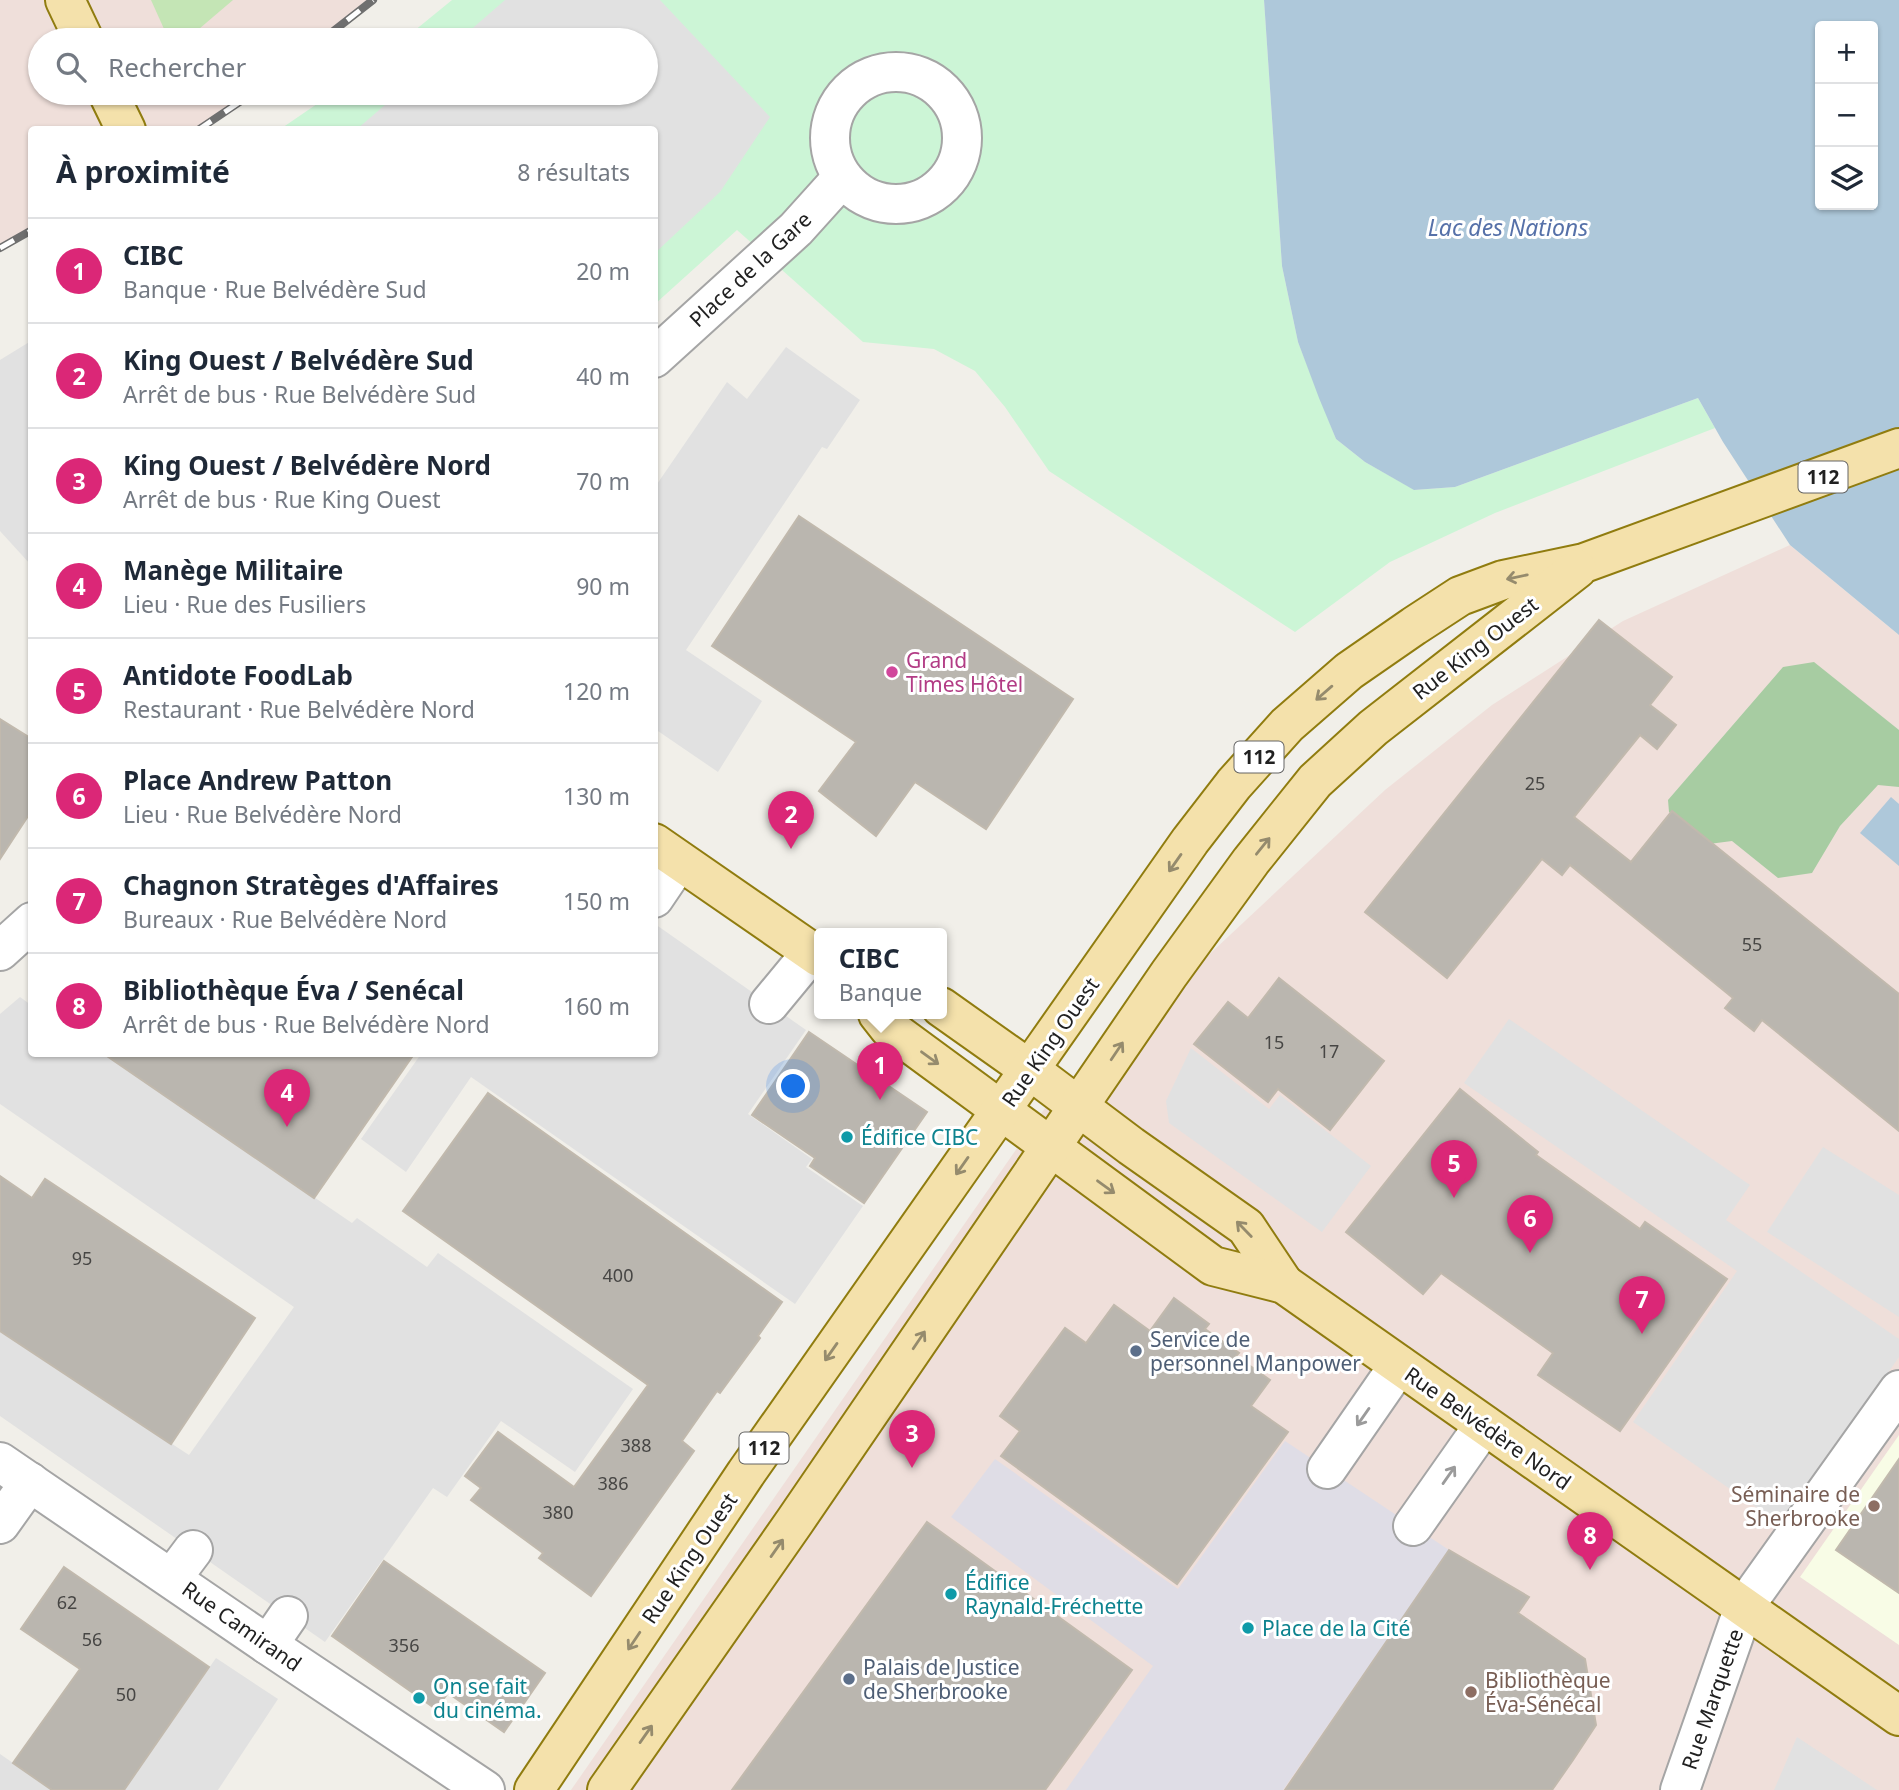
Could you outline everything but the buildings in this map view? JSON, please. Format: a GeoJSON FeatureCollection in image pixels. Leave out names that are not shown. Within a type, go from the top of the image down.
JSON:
{"type":"FeatureCollection","features":[{"type":"Feature","properties":{"kind":"main road"},"geometry":{"type":"LineString","coordinates":[[65,0],[78,28]]}},
{"type":"Feature","properties":{"kind":"main road","name":"Rue King Ouest"},"geometry":{"type":"LineString","coordinates":[[534,1790],[746,1473],[1190,841],[1234,784],[1287,725],[1349,671],[1460,596],[1503,580],[1584,563],[1899,448]]}},
{"type":"Feature","properties":{"kind":"main road","name":"Rue King Ouest"},"geometry":{"type":"LineString","coordinates":[[607,1790],[1169,975],[1243,873],[1315,781],[1373,728],[1584,563]]}},
{"type":"Feature","properties":{"kind":"main road"},"geometry":{"type":"LineString","coordinates":[[667,852],[814,954]]}},
{"type":"Feature","properties":{"kind":"main road","name":"Rue Belvédère Nord"},"geometry":{"type":"LineString","coordinates":[[947,1011],[1245,1227],[1284,1284],[1899,1716]]}},
{"type":"Feature","properties":{"kind":"main road","name":"Rue Belvédère Nord"},"geometry":{"type":"LineString","coordinates":[[882,1019],[889,1028],[1213,1266],[1284,1284]]}},
{"type":"Feature","properties":{"kind":"street","name":"Place de la Gare"},"geometry":{"type":"LineString","coordinates":[[658,354],[796,229],[842,178]]}},
{"type":"Feature","properties":{"kind":"street"},"geometry":{"type":"LineString","coordinates":[[658,884],[667,852]]}},
{"type":"Feature","properties":{"kind":"street"},"geometry":{"type":"LineString","coordinates":[[0,951],[28,926]]}},
{"type":"Feature","properties":{"kind":"street"},"geometry":{"type":"LineString","coordinates":[[769,1004],[814,956]]}},
{"type":"Feature","properties":{"kind":"street"},"geometry":{"type":"LineString","coordinates":[[1327,1469],[1399,1365]]}},
{"type":"Feature","properties":{"kind":"street","name":"Rue Marquette"},"geometry":{"type":"LineString","coordinates":[[1680,1790],[1744,1607],[1899,1390]]}},
{"type":"Feature","properties":{"kind":"street"},"geometry":{"type":"LineString","coordinates":[[1413,1526],[1484,1425]]}},
{"type":"Feature","properties":{"kind":"street"},"geometry":{"type":"LineString","coordinates":[[0,1524],[15,1472]]}},
{"type":"Feature","properties":{"kind":"street","name":"Rue Camirand"},"geometry":{"type":"LineString","coordinates":[[15,1472],[183,1564],[278,1631],[485,1790]]}},
{"type":"Feature","properties":{"kind":"shaded area"},"geometry":{"type":"Polygon","coordinates":[[[0,0],[373,0],[337,28],[28,28],[28,105],[235,105],[203,126],[28,126],[28,231],[0,248],[0,0]]]}},
{"type":"Feature","properties":{"kind":"shaded area"},"geometry":{"type":"Polygon","coordinates":[[[505,0],[660,0],[770,117],[720,192],[658,250],[658,126],[360,126],[385,105],[658,105],[658,28],[473,28],[505,0]]]}},
{"type":"Feature","properties":{"kind":"shaded area"},"geometry":{"type":"Polygon","coordinates":[[[28,343],[28,562],[0,531],[0,360],[28,343]]]}},
{"type":"Feature","properties":{"kind":"shaded area"},"geometry":{"type":"Polygon","coordinates":[[[786,347],[860,400],[827,449],[822,447],[686,650],[762,701],[718,772],[658,731],[658,483],[727,382],[747,399],[786,347]]]}},
{"type":"Feature","properties":{"kind":"shaded area"},"geometry":{"type":"Polygon","coordinates":[[[1790,545],[1899,635],[1899,1790],[571,1790],[1045,1108],[1385,790],[1492,705],[1623,621],[1790,545]]]}},
{"type":"Feature","properties":{"kind":"shaded area"},"geometry":{"type":"Polygon","coordinates":[[[658,926],[806,1030],[748,1114],[812,1159],[806,1167],[863,1206],[795,1304],[471,1077],[406,1172],[361,1139],[419,1057],[658,1057],[658,926]]]}},
{"type":"Feature","properties":{"kind":"shaded area"},"geometry":{"type":"Polygon","coordinates":[[[20,997],[28,1003],[28,1057],[108,1057],[352,1223],[357,1218],[427,1267],[438,1253],[633,1389],[575,1472],[501,1421],[447,1497],[433,1488],[325,1642],[0,1416],[0,1331],[189,1455],[294,1307],[0,1104],[0,1014],[20,997]]]}},
{"type":"Feature","properties":{"kind":"shaded area"},"geometry":{"type":"Polygon","coordinates":[[[1509,1019],[1750,1185],[1726,1220],[1899,1339],[1899,1357],[1782,1525],[1633,1422],[1737,1271],[1464,1083],[1509,1019]]]}},
{"type":"Feature","properties":{"kind":"shaded area"},"geometry":{"type":"Polygon","coordinates":[[[1191,1048],[1269,1109],[1280,1095],[1371,1166],[1322,1232],[1169,1123],[1166,1101],[1191,1048]]]}},
{"type":"Feature","properties":{"kind":"shaded area"},"geometry":{"type":"Polygon","coordinates":[[[1823,1147],[1899,1195],[1899,1317],[1767,1232],[1823,1147]]]}},
{"type":"Feature","properties":{"kind":"shaded area","name":"Séminaire de Sherbrooke"},"geometry":{"type":"Polygon","coordinates":[[[1899,1435],[1899,1645],[1800,1577],[1899,1435]]]}},
{"type":"Feature","properties":{"kind":"shaded area","name":"Place de la Cité"},"geometry":{"type":"Polygon","coordinates":[[[1285,1441],[1449,1550],[1283,1790],[1066,1790],[1153,1666],[951,1517],[995,1459],[1178,1589],[1285,1441]]]}},
{"type":"Feature","properties":{"kind":"shaded area"},"geometry":{"type":"Polygon","coordinates":[[[216,1658],[278,1699],[218,1790],[124,1790],[216,1658]]]}},
{"type":"Feature","properties":{"kind":"shaded area"},"geometry":{"type":"Polygon","coordinates":[[[1797,1737],[1877,1790],[1774,1790],[1797,1737]]]}},
{"type":"Feature","properties":{"kind":"shaded area"},"geometry":{"type":"Polygon","coordinates":[[[0,1754],[52,1790],[0,1790],[0,1754]]]}},
{"type":"Feature","properties":{"kind":"green space"},"geometry":{"type":"Polygon","coordinates":[[[151,0],[233,0],[200,28],[164,28],[151,0]]]}},
{"type":"Feature","properties":{"kind":"green space"},"geometry":{"type":"Polygon","coordinates":[[[452,0],[1264,0],[1282,266],[1298,342],[1336,439],[1365,462],[1415,490],[1455,487],[1698,398],[1715,428],[1495,513],[1390,562],[1295,632],[1049,471],[1005,407],[975,371],[934,349],[863,342],[737,230],[658,301],[658,126],[285,126],[315,105],[658,105],[658,28],[418,28],[452,0]]]}},
{"type":"Feature","properties":{"kind":"green space"},"geometry":{"type":"Polygon","coordinates":[[[1814,662],[1899,730],[1899,787],[1878,785],[1840,826],[1812,873],[1778,878],[1732,841],[1709,844],[1669,812],[1668,800],[1783,667],[1814,662]]]}},
{"type":"Feature","properties":{"kind":"water","name":"Lac des Nations"},"geometry":{"type":"Polygon","coordinates":[[[1264,0],[1899,0],[1899,635],[1790,545],[1723,442],[1698,398],[1455,487],[1414,490],[1365,462],[1336,439],[1298,342],[1282,266],[1264,0]]]}},
{"type":"Feature","properties":{"kind":"water"},"geometry":{"type":"Polygon","coordinates":[[[1891,797],[1899,804],[1899,866],[1860,833],[1891,797]]]}},
{"type":"Feature","properties":{"kind":"railway"},"geometry":{"type":"LineString","coordinates":[[337,28],[373,0]]}},
{"type":"Feature","properties":{"kind":"railway"},"geometry":{"type":"LineString","coordinates":[[204,126],[235,105]]}},
{"type":"Feature","properties":{"kind":"railway"},"geometry":{"type":"LineString","coordinates":[[0,248],[28,232]]}},
{"type":"Feature","properties":{"kind":"place","name":"Grand Times Hôtel"},"geometry":{"type":"Point","coordinates":[892,672]}},
{"type":"Feature","properties":{"kind":"place","name":"King Ouest / Belvédère Sud"},"geometry":{"type":"Point","coordinates":[791,849]}},
{"type":"Feature","properties":{"kind":"place","name":"CIBC"},"geometry":{"type":"Point","coordinates":[880,1100]}},
{"type":"Feature","properties":{"kind":"place","name":"Manège Militaire"},"geometry":{"type":"Point","coordinates":[287,1127]}},
{"type":"Feature","properties":{"kind":"place","name":"Édifice CIBC"},"geometry":{"type":"Point","coordinates":[847,1137]}},
{"type":"Feature","properties":{"kind":"place","name":"Antidote FoodLab"},"geometry":{"type":"Point","coordinates":[1454,1198]}},
{"type":"Feature","properties":{"kind":"place","name":"Place Andrew Patton"},"geometry":{"type":"Point","coordinates":[1530,1253]}},
{"type":"Feature","properties":{"kind":"place","name":"Chagnon Stratèges d'Affaires"},"geometry":{"type":"Point","coordinates":[1642,1334]}},
{"type":"Feature","properties":{"kind":"place","name":"Service de personnel Manpower"},"geometry":{"type":"Point","coordinates":[1136,1351]}},
{"type":"Feature","properties":{"kind":"place","name":"King Ouest / Belvédère Nord"},"geometry":{"type":"Point","coordinates":[912,1468]}},
{"type":"Feature","properties":{"kind":"place","name":"Séminaire de Sherbrooke"},"geometry":{"type":"Point","coordinates":[1874,1506]}},
{"type":"Feature","properties":{"kind":"place","name":"Bibliothèque Éva / Senécal"},"geometry":{"type":"Point","coordinates":[1590,1570]}},
{"type":"Feature","properties":{"kind":"place","name":"Édifice Raynald-Fréchette"},"geometry":{"type":"Point","coordinates":[951,1594]}},
{"type":"Feature","properties":{"kind":"place","name":"Place de la Cité"},"geometry":{"type":"Point","coordinates":[1248,1628]}},
{"type":"Feature","properties":{"kind":"place","name":"Palais de Justice de Sherbrooke"},"geometry":{"type":"Point","coordinates":[849,1679]}},
{"type":"Feature","properties":{"kind":"place","name":"Bibliothèque Éva-Sénécal"},"geometry":{"type":"Point","coordinates":[1471,1692]}},
{"type":"Feature","properties":{"kind":"place","name":"On se fait du cinéma."},"geometry":{"type":"Point","coordinates":[419,1698]}}]}
